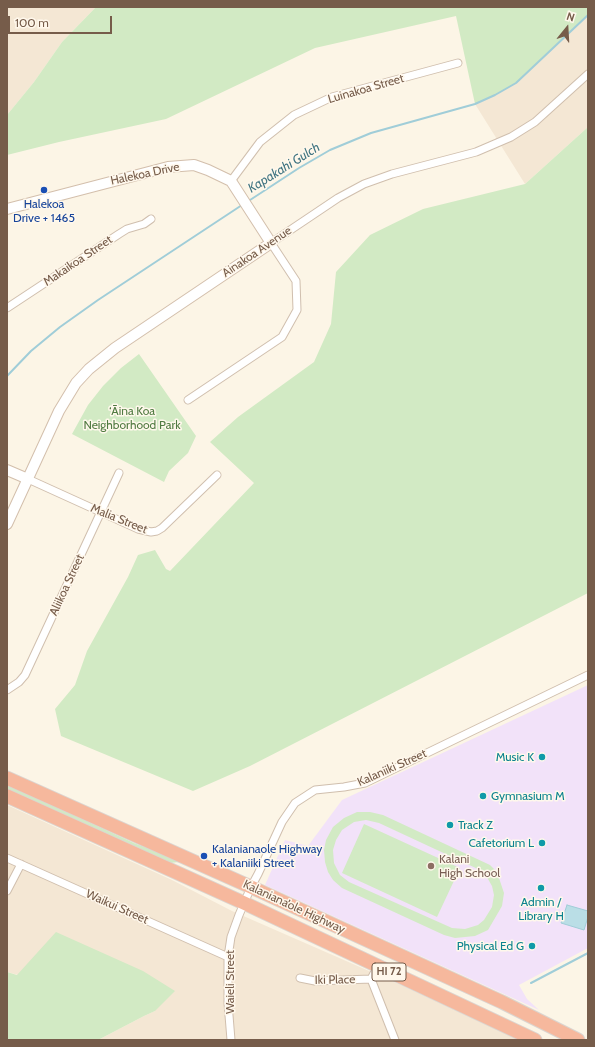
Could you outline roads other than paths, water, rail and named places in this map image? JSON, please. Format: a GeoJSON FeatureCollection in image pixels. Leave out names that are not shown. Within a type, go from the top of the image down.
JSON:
{"type":"FeatureCollection","features":[{"type":"Feature","properties":{"kind":"highway","name":"Kalaniana’ole Highway"},"geometry":{"type":"LineString","coordinates":[[7,778],[251,887],[502,1002],[578,1040]]}},
{"type":"Feature","properties":{"kind":"highway","name":"Kalaniana’ole Highway"},"geometry":{"type":"LineString","coordinates":[[7,796],[244,903],[535,1040]]}},
{"type":"Feature","properties":{"kind":"street","name":"Luinakoa Street"},"geometry":{"type":"LineString","coordinates":[[231,181],[260,142],[294,115],[332,97],[458,63]]}},
{"type":"Feature","properties":{"kind":"street","name":"Ainakoa Avenue"},"geometry":{"type":"LineString","coordinates":[[7,524],[59,411],[76,383],[89,369],[115,348],[338,198],[364,184],[392,174],[476,152],[512,137],[535,122],[588,74]]}},
{"type":"Feature","properties":{"kind":"street","name":"Halekoa Drive"},"geometry":{"type":"LineString","coordinates":[[7,209],[168,167],[194,165],[231,181]]}},
{"type":"Feature","properties":{"kind":"street"},"geometry":{"type":"LineString","coordinates":[[188,400],[282,337],[297,310],[296,280],[231,181]]}},
{"type":"Feature","properties":{"kind":"street","name":"Makaikoa Street"},"geometry":{"type":"LineString","coordinates":[[7,308],[127,229],[144,224],[151,219]]}},
{"type":"Feature","properties":{"kind":"street","name":"Malia Street"},"geometry":{"type":"LineString","coordinates":[[7,470],[144,532],[154,532],[162,528],[217,475]]}},
{"type":"Feature","properties":{"kind":"street","name":"Aliikoa Street"},"geometry":{"type":"LineString","coordinates":[[7,690],[20,682],[28,671],[119,474]]}},
{"type":"Feature","properties":{"kind":"street","name":"Kalaniiki Street"},"geometry":{"type":"LineString","coordinates":[[244,903],[282,822],[295,803],[315,790],[344,787],[365,782],[588,675]]}},
{"type":"Feature","properties":{"kind":"street","name":"Waikui Street"},"geometry":{"type":"LineString","coordinates":[[7,858],[228,957]]}},
{"type":"Feature","properties":{"kind":"street"},"geometry":{"type":"LineString","coordinates":[[7,891],[21,864]]}},
{"type":"Feature","properties":{"kind":"street","name":"Waieli Street"},"geometry":{"type":"LineString","coordinates":[[231,1040],[228,1003],[228,957],[231,937],[244,903]]}},
{"type":"Feature","properties":{"kind":"street","name":"Iki Place"},"geometry":{"type":"LineString","coordinates":[[378,966],[372,979],[395,1040]]}},
{"type":"Feature","properties":{"kind":"street","name":"Iki Place"},"geometry":{"type":"LineString","coordinates":[[300,978],[315,981],[372,979]]}},
{"type":"Feature","properties":{"kind":"water"},"geometry":{"type":"Polygon","coordinates":[[[567,905],[588,911],[588,917],[584,930],[561,923],[567,905]]]}},
{"type":"Feature","properties":{"kind":"waterway","name":"Kapakahi Gulch"},"geometry":{"type":"LineString","coordinates":[[247,202],[299,168],[330,150],[371,133],[475,104],[495,95],[516,83],[588,15]]}},
{"type":"Feature","properties":{"kind":"waterway","name":"Kapakahi Gulch"},"geometry":{"type":"LineString","coordinates":[[7,376],[31,351],[60,327],[98,300],[242,205]]}},
{"type":"Feature","properties":{"kind":"waterway"},"geometry":{"type":"LineString","coordinates":[[531,983],[588,953]]}},
{"type":"Feature","properties":{"kind":"place","name":"Halekoa Drive + 1465"},"geometry":{"type":"Point","coordinates":[44,190]}},
{"type":"Feature","properties":{"kind":"place","name":"Music K"},"geometry":{"type":"Point","coordinates":[542,757]}},
{"type":"Feature","properties":{"kind":"place","name":"Gymnasium M"},"geometry":{"type":"Point","coordinates":[483,796]}},
{"type":"Feature","properties":{"kind":"place","name":"Track Z"},"geometry":{"type":"Point","coordinates":[450,825]}},
{"type":"Feature","properties":{"kind":"place","name":"Cafetorium L"},"geometry":{"type":"Point","coordinates":[542,843]}},
{"type":"Feature","properties":{"kind":"place","name":"Kalanianaole Highway + Kalaniiki Street"},"geometry":{"type":"Point","coordinates":[204,856]}},
{"type":"Feature","properties":{"kind":"place","name":"Kalani High School"},"geometry":{"type":"Point","coordinates":[431,866]}},
{"type":"Feature","properties":{"kind":"place","name":"Admin / Library H"},"geometry":{"type":"Point","coordinates":[541,888]}},
{"type":"Feature","properties":{"kind":"place","name":"Physical Ed G"},"geometry":{"type":"Point","coordinates":[532,946]}},
{"type":"Feature","properties":{"kind":"park label","name":"‘Āina Koa Neighborhood Park"},"geometry":{"type":"Point","coordinates":[132,418]}}]}
